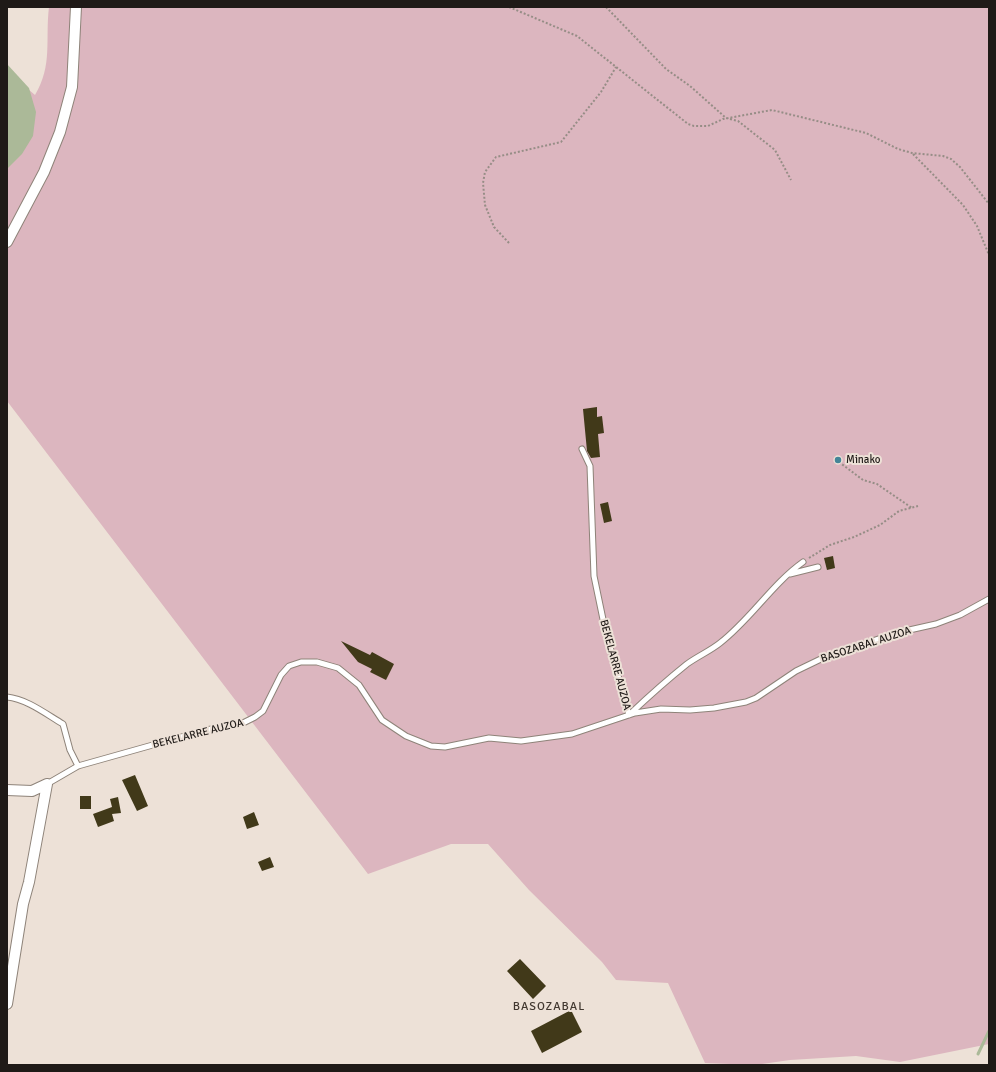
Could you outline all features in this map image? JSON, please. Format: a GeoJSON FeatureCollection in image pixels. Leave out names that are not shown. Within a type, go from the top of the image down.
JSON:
{"type":"FeatureCollection","features":[{"type":"Feature","properties":{"kind":"street"},"geometry":{"type":"LineString","coordinates":[[7,242],[44,172],[60,132],[72,87],[76,7]]}},
{"type":"Feature","properties":{"kind":"street"},"geometry":{"type":"LineString","coordinates":[[7,1004],[23,904],[29,882],[47,784]]}},
{"type":"Feature","properties":{"kind":"street","name":"BEKELARRE AUZOA"},"geometry":{"type":"LineString","coordinates":[[7,790],[32,791],[47,784]]}},
{"type":"Feature","properties":{"kind":"lane","name":"BEKELARRE AUZOA"},"geometry":{"type":"LineString","coordinates":[[47,784],[78,766],[206,730],[243,723],[263,711],[281,675],[289,666],[301,662],[317,662],[338,668],[359,685],[382,720],[406,736],[431,746],[445,747],[489,738],[521,741],[557,737],[572,734],[629,715],[604,629],[594,576],[590,466],[582,449]]}},
{"type":"Feature","properties":{"kind":"lane"},"geometry":{"type":"LineString","coordinates":[[629,715],[648,696],[688,664],[720,643],[803,562]]}},
{"type":"Feature","properties":{"kind":"lane"},"geometry":{"type":"LineString","coordinates":[[789,574],[818,567]]}},
{"type":"Feature","properties":{"kind":"lane","name":"BASOZABAL AUZOA"},"geometry":{"type":"LineString","coordinates":[[629,715],[661,709],[690,710],[714,708],[746,702],[756,698],[796,671],[825,657],[896,633],[936,624],[960,615],[989,599]]}},
{"type":"Feature","properties":{"kind":"lane"},"geometry":{"type":"LineString","coordinates":[[7,697],[15,698],[63,724],[70,750],[78,766]]}},
{"type":"Feature","properties":{"kind":"path"},"geometry":{"type":"LineString","coordinates":[[510,7],[577,36],[688,124],[694,126],[708,126],[726,118],[758,111],[781,111],[866,133],[890,146],[912,153],[943,156],[950,159],[960,167],[989,204]]}},
{"type":"Feature","properties":{"kind":"path"},"geometry":{"type":"LineString","coordinates":[[606,7],[666,69],[690,86],[726,118],[738,121],[775,150],[791,180]]}},
{"type":"Feature","properties":{"kind":"path"},"geometry":{"type":"LineString","coordinates":[[509,243],[494,227],[485,205],[483,184],[485,172],[496,157],[561,142],[601,92],[616,67]]}},
{"type":"Feature","properties":{"kind":"path"},"geometry":{"type":"LineString","coordinates":[[912,153],[963,205],[977,226],[989,255]]}},
{"type":"Feature","properties":{"kind":"path"},"geometry":{"type":"LineString","coordinates":[[839,462],[863,480],[877,484],[912,508]]}},
{"type":"Feature","properties":{"kind":"path"},"geometry":{"type":"LineString","coordinates":[[803,562],[830,545],[854,537],[880,525],[899,511],[918,506]]}},
{"type":"Feature","properties":{"kind":"shaded area"},"geometry":{"type":"Polygon","coordinates":[[[49,7],[989,7],[989,1044],[900,1062],[856,1056],[790,1060],[755,1065],[705,1063],[668,983],[616,980],[602,962],[529,890],[488,844],[451,844],[368,874],[7,401],[7,67],[14,77],[35,95],[41,84],[46,63],[49,7]]]}},
{"type":"Feature","properties":{"kind":"shaded area"},"geometry":{"type":"Polygon","coordinates":[[[7,64],[29,88],[36,112],[33,136],[22,154],[7,169],[7,64]]]}},
{"type":"Feature","properties":{"kind":"building"},"geometry":{"type":"Polygon","coordinates":[[[597,407],[597,417],[602,416],[604,433],[598,434],[600,457],[591,458],[587,451],[583,409],[597,407]]]}},
{"type":"Feature","properties":{"kind":"building"},"geometry":{"type":"Polygon","coordinates":[[[608,502],[612,521],[604,523],[600,504],[608,502]]]}},
{"type":"Feature","properties":{"kind":"building"},"geometry":{"type":"Polygon","coordinates":[[[833,556],[835,568],[827,570],[824,558],[833,556]]]}},
{"type":"Feature","properties":{"kind":"building"},"geometry":{"type":"Polygon","coordinates":[[[341,641],[370,655],[372,652],[394,664],[386,680],[370,672],[372,669],[358,662],[341,641]]]}},
{"type":"Feature","properties":{"kind":"building"},"geometry":{"type":"Polygon","coordinates":[[[135,775],[148,806],[137,811],[122,780],[135,775]]]}},
{"type":"Feature","properties":{"kind":"building"},"geometry":{"type":"Polygon","coordinates":[[[80,796],[91,796],[91,809],[80,809],[80,796]]]}},
{"type":"Feature","properties":{"kind":"building"},"geometry":{"type":"Polygon","coordinates":[[[118,797],[121,813],[112,814],[114,821],[98,827],[93,814],[112,807],[110,799],[118,797]]]}},
{"type":"Feature","properties":{"kind":"building"},"geometry":{"type":"Polygon","coordinates":[[[254,812],[259,825],[247,829],[243,817],[254,812]]]}},
{"type":"Feature","properties":{"kind":"building"},"geometry":{"type":"Polygon","coordinates":[[[270,857],[274,867],[262,871],[258,862],[270,857]]]}},
{"type":"Feature","properties":{"kind":"building"},"geometry":{"type":"Polygon","coordinates":[[[520,959],[546,986],[533,999],[507,971],[520,959]]]}},
{"type":"Feature","properties":{"kind":"building"},"geometry":{"type":"Polygon","coordinates":[[[571,1010],[582,1032],[542,1053],[531,1031],[571,1010]]]}},
{"type":"Feature","properties":{"kind":"waterway"},"geometry":{"type":"LineString","coordinates":[[978,1054],[989,1031]]}},
{"type":"Feature","properties":{"kind":"place","name":"Minako"},"geometry":{"type":"Point","coordinates":[838,460]}},
{"type":"Feature","properties":{"kind":"district","name":"BASOZABAL"},"geometry":{"type":"Point","coordinates":[549,1007]}}]}
